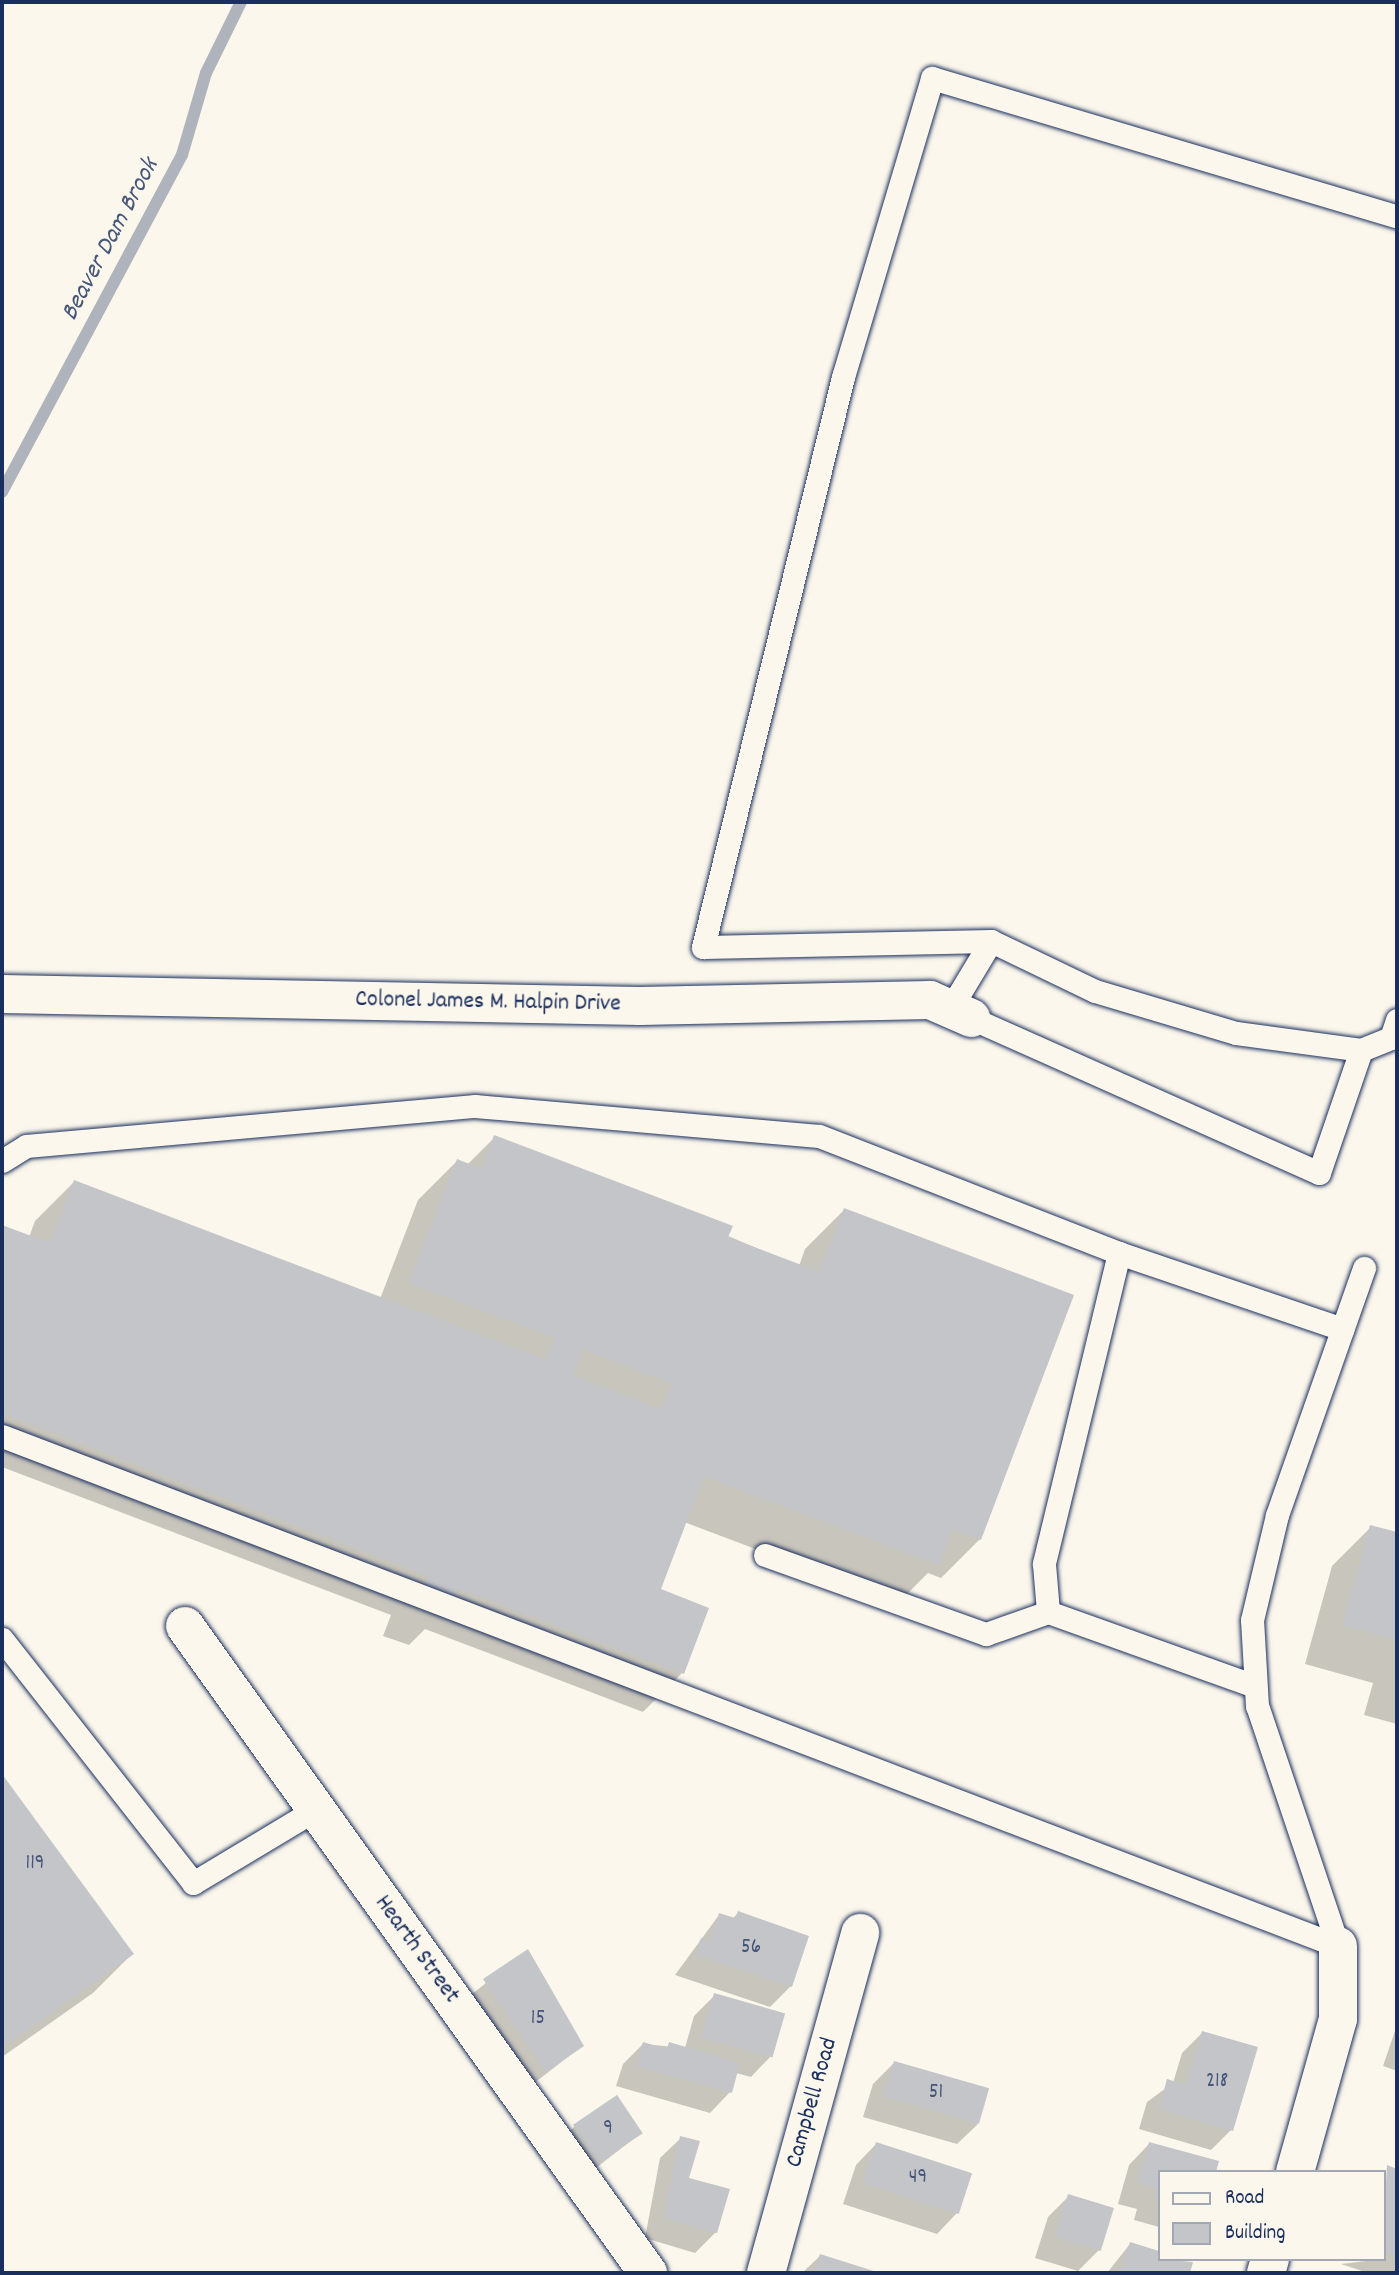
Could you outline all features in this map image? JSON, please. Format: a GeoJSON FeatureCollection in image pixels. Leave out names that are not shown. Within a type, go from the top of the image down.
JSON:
{"type":"FeatureCollection","features":[{"type":"Feature","properties":{"kind":"street","name":"Colonel James M. Halpin Drive"},"geometry":{"type":"LineString","coordinates":[[2,994],[640,1006],[930,1000],[961,1013]]}},
{"type":"Feature","properties":{"kind":"street","name":"Hearth Street"},"geometry":{"type":"LineString","coordinates":[[185,1626],[648,2273]]}},
{"type":"Feature","properties":{"kind":"street","name":"Campbell Road"},"geometry":{"type":"LineString","coordinates":[[766,2273],[860,1933]]}},
{"type":"Feature","properties":{"kind":"street"},"geometry":{"type":"LineString","coordinates":[[1296,2170],[1338,2019],[1338,1946]]}},
{"type":"Feature","properties":{"kind":"lane"},"geometry":{"type":"LineString","coordinates":[[1397,217],[932,78],[842,377],[703,947],[991,941],[1095,991],[1236,1033],[1361,1050],[1391,1038],[1397,1020]]}},
{"type":"Feature","properties":{"kind":"lane"},"geometry":{"type":"LineString","coordinates":[[991,941],[961,1013],[1319,1173],[1361,1050]]}},
{"type":"Feature","properties":{"kind":"lane"},"geometry":{"type":"LineString","coordinates":[[2,1161],[26,1146],[475,1106],[820,1136],[1119,1253],[1342,1329]]}},
{"type":"Feature","properties":{"kind":"lane"},"geometry":{"type":"LineString","coordinates":[[1048,1612],[1044,1564],[1119,1253]]}},
{"type":"Feature","properties":{"kind":"lane"},"geometry":{"type":"LineString","coordinates":[[1338,1946],[1256,1706],[1252,1620],[1277,1515],[1364,1268]]}},
{"type":"Feature","properties":{"kind":"lane"},"geometry":{"type":"LineString","coordinates":[[2,1436],[1338,1946]]}},
{"type":"Feature","properties":{"kind":"lane"},"geometry":{"type":"LineString","coordinates":[[765,1555],[986,1634],[1048,1612],[1255,1686]]}},
{"type":"Feature","properties":{"kind":"lane"},"geometry":{"type":"LineString","coordinates":[[2,1639],[193,1882],[316,1809]]}},
{"type":"Feature","properties":{"kind":"building"},"geometry":{"type":"Polygon","coordinates":[[[494,1135],[733,1226],[728,1237],[820,1272],[844,1208],[1074,1295],[981,1540],[952,1529],[939,1565],[704,1476],[661,1589],[709,1608],[684,1674],[457,1588],[450,1607],[421,1596],[429,1576],[2,1413],[2,1225],[50,1243],[74,1180],[546,1360],[555,1338],[409,1283],[457,1159],[482,1169],[494,1135]],[[583,1349],[573,1375],[661,1410],[672,1384],[583,1349]]]}},
{"type":"Feature","properties":{"kind":"building"},"geometry":{"type":"Polygon","coordinates":[[[1370,1525],[1397,1532],[1397,1640],[1343,1625],[1370,1525]]]}},
{"type":"Feature","properties":{"kind":"building"},"geometry":{"type":"Polygon","coordinates":[[[2,1774],[134,1954],[2,2047],[2,1774]]]}},
{"type":"Feature","properties":{"kind":"building"},"geometry":{"type":"Polygon","coordinates":[[[738,1911],[809,1936],[792,1987],[695,1954],[701,1938],[710,1942],[719,1913],[735,1918],[738,1911]]]}},
{"type":"Feature","properties":{"kind":"building"},"geometry":{"type":"Polygon","coordinates":[[[528,1949],[584,2046],[546,2072],[483,1979],[528,1949]]]}},
{"type":"Feature","properties":{"kind":"building"},"geometry":{"type":"Polygon","coordinates":[[[714,1993],[785,2013],[772,2058],[701,2037],[714,1993]]]}},
{"type":"Feature","properties":{"kind":"building"},"geometry":{"type":"Polygon","coordinates":[[[1202,2031],[1258,2047],[1233,2131],[1159,2109],[1167,2079],[1186,2085],[1202,2031]]]}},
{"type":"Feature","properties":{"kind":"building"},"geometry":{"type":"Polygon","coordinates":[[[643,2042],[667,2049],[669,2042],[740,2063],[732,2093],[636,2066],[643,2042]]]}},
{"type":"Feature","properties":{"kind":"building"},"geometry":{"type":"Polygon","coordinates":[[[894,2061],[989,2088],[979,2124],[884,2097],[894,2061]]]}},
{"type":"Feature","properties":{"kind":"building"},"geometry":{"type":"Polygon","coordinates":[[[617,2095],[643,2133],[599,2163],[573,2125],[617,2095]]]}},
{"type":"Feature","properties":{"kind":"building"},"geometry":{"type":"Polygon","coordinates":[[[680,2136],[700,2141],[689,2178],[730,2189],[717,2233],[664,2218],[680,2136]]]}},
{"type":"Feature","properties":{"kind":"building"},"geometry":{"type":"Polygon","coordinates":[[[876,2142],[972,2173],[959,2214],[863,2183],[876,2142]]]}},
{"type":"Feature","properties":{"kind":"building"},"geometry":{"type":"Polygon","coordinates":[[[1149,2142],[1219,2161],[1217,2170],[1158,2170],[1158,2201],[1154,2200],[1157,2189],[1138,2183],[1149,2142]]]}},
{"type":"Feature","properties":{"kind":"building"},"geometry":{"type":"Polygon","coordinates":[[[1387,2165],[1397,2169],[1397,2256],[1385,2252],[1387,2165]]]}},
{"type":"Feature","properties":{"kind":"building"},"geometry":{"type":"Polygon","coordinates":[[[1068,2194],[1114,2208],[1101,2251],[1055,2237],[1068,2194]]]}},
{"type":"Feature","properties":{"kind":"building"},"geometry":{"type":"Polygon","coordinates":[[[1130,2242],[1158,2251],[1158,2261],[1193,2262],[1190,2273],[1119,2273],[1130,2242]]]}},
{"type":"Feature","properties":{"kind":"building"},"geometry":{"type":"Polygon","coordinates":[[[820,2254],[880,2273],[813,2273],[820,2254]]]}},
{"type":"Feature","properties":{"kind":"waterway","name":"Beaver Dam Brook"},"geometry":{"type":"LineString","coordinates":[[2,492],[182,155],[206,73],[241,2]]}}]}
